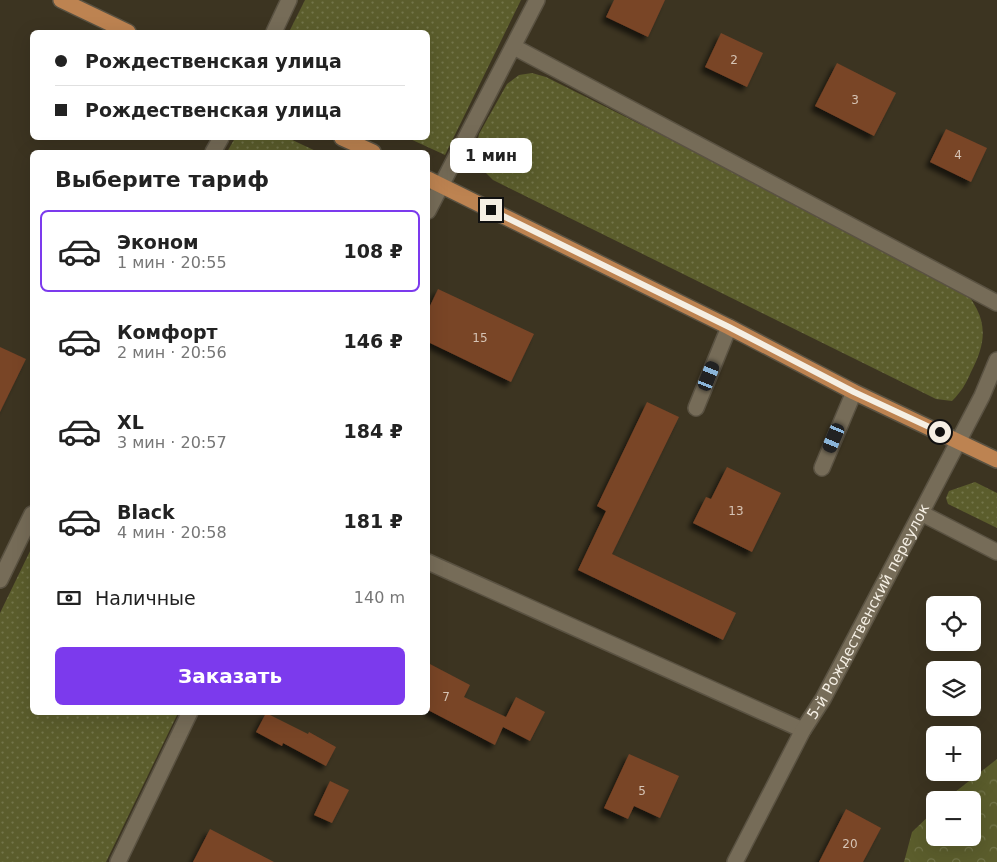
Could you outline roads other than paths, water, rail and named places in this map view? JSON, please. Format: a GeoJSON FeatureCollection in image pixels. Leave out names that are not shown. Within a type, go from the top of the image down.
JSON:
{"type":"FeatureCollection","features":[{"type":"Feature","properties":{"kind":"main road"},"geometry":{"type":"LineString","coordinates":[[61,0],[124,30]]}},
{"type":"Feature","properties":{"kind":"main road"},"geometry":{"type":"LineString","coordinates":[[346,140],[369,150]]}},
{"type":"Feature","properties":{"kind":"main road"},"geometry":{"type":"LineString","coordinates":[[434,182],[729,327],[854,392],[997,460]]}},
{"type":"Feature","properties":{"kind":"street"},"geometry":{"type":"LineString","coordinates":[[275,30],[289,0]]}},
{"type":"Feature","properties":{"kind":"street"},"geometry":{"type":"LineString","coordinates":[[430,201],[434,182],[514,47],[537,0]]}},
{"type":"Feature","properties":{"kind":"street"},"geometry":{"type":"LineString","coordinates":[[514,47],[997,303]]}},
{"type":"Feature","properties":{"kind":"street"},"geometry":{"type":"LineString","coordinates":[[696,408],[729,327]]}},
{"type":"Feature","properties":{"kind":"street","name":"5-й Рождественский переулок"},"geometry":{"type":"LineString","coordinates":[[735,862],[803,730],[823,699],[921,513],[982,396],[997,360]]}},
{"type":"Feature","properties":{"kind":"street"},"geometry":{"type":"LineString","coordinates":[[822,468],[854,392]]}},
{"type":"Feature","properties":{"kind":"street"},"geometry":{"type":"LineString","coordinates":[[921,513],[997,552]]}},
{"type":"Feature","properties":{"kind":"street"},"geometry":{"type":"LineString","coordinates":[[0,580],[30,518]]}},
{"type":"Feature","properties":{"kind":"street"},"geometry":{"type":"LineString","coordinates":[[430,563],[803,730]]}},
{"type":"Feature","properties":{"kind":"street"},"geometry":{"type":"LineString","coordinates":[[118,862],[189,715]]}}]}
